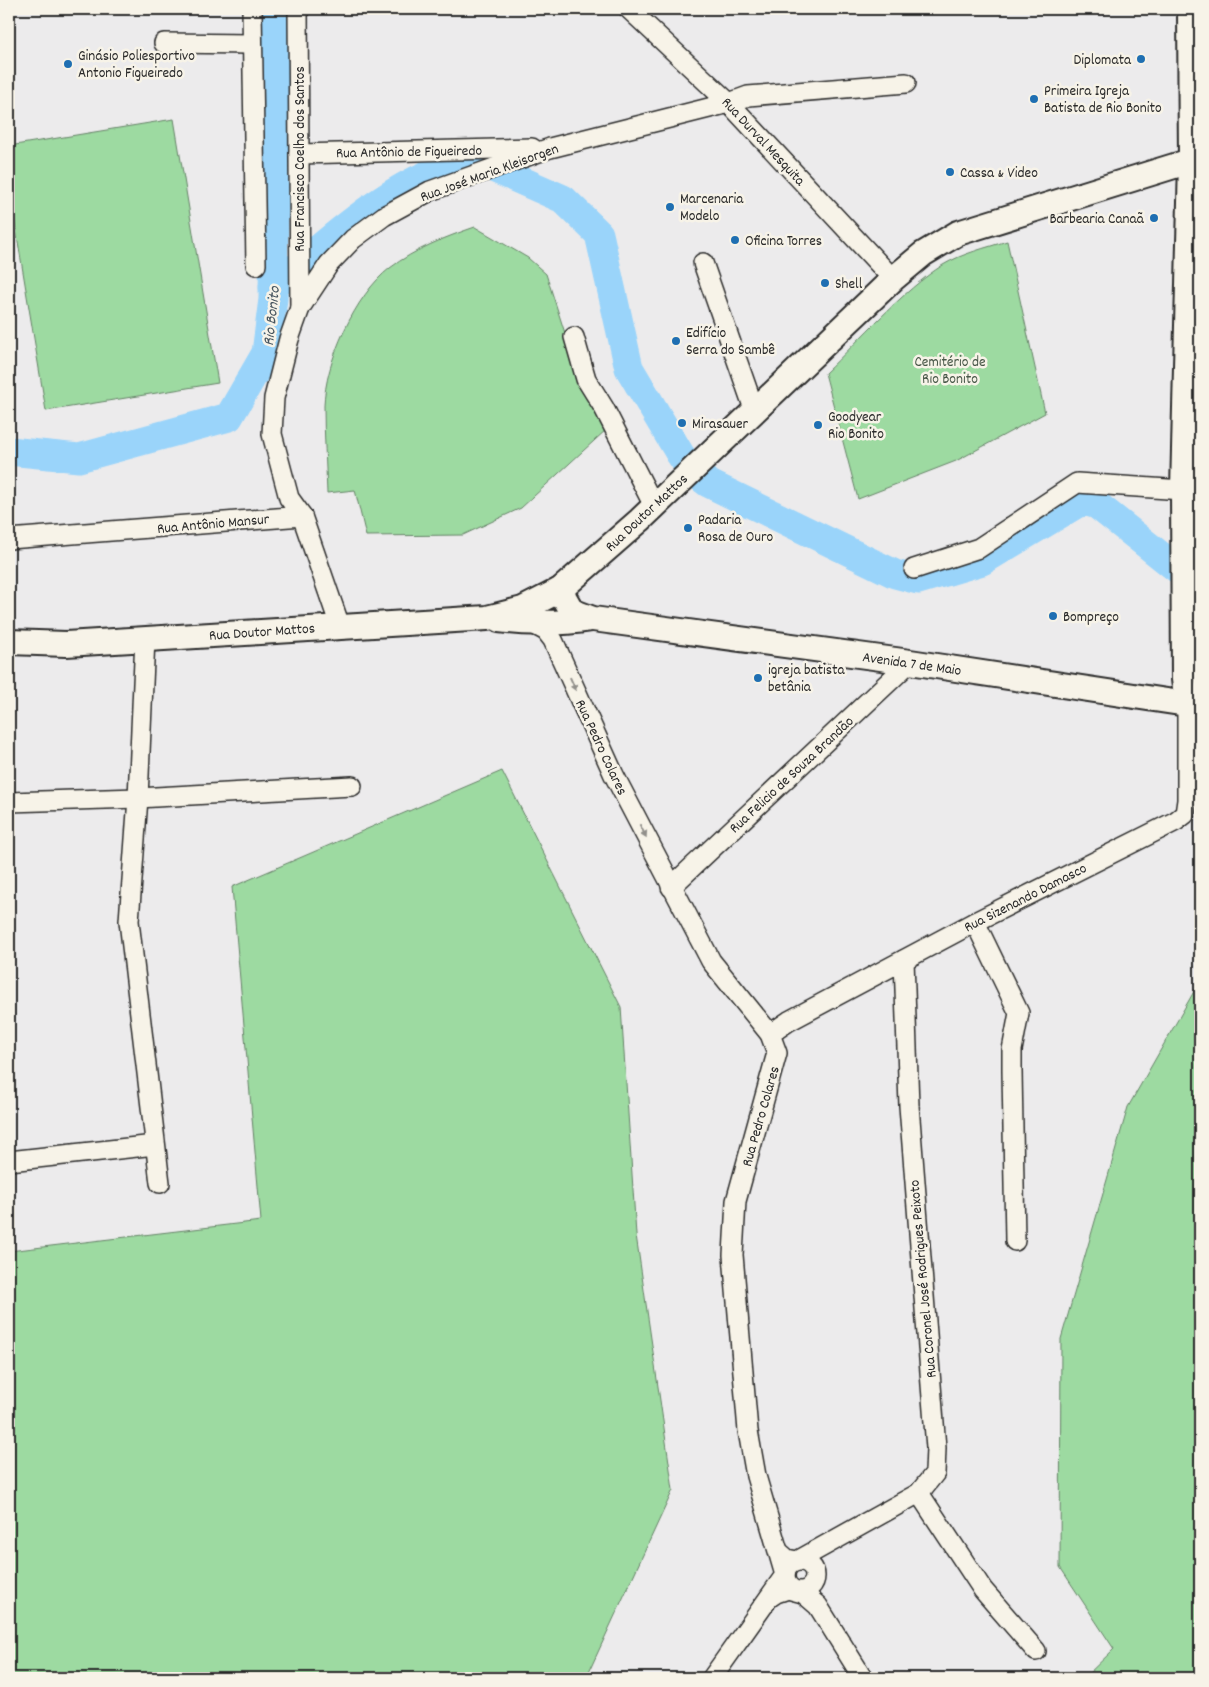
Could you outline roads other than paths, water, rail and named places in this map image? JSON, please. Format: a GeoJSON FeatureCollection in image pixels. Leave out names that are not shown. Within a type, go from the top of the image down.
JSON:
{"type":"FeatureCollection","features":[{"type":"Feature","properties":{"kind":"main road"},"geometry":{"type":"LineString","coordinates":[[1190,9],[1196,159],[1192,458],[1183,490],[1184,678],[1194,705]]}},
{"type":"Feature","properties":{"kind":"main road","name":"Rua Doutor Mattos"},"geometry":{"type":"LineString","coordinates":[[9,642],[66,644],[487,618],[523,609],[560,590],[654,506],[754,409],[922,254],[958,233],[1196,159]]}},
{"type":"Feature","properties":{"kind":"main road","name":"Avenida 7 de Maio"},"geometry":{"type":"LineString","coordinates":[[560,590],[572,611],[593,619],[910,662],[1194,705]]}},
{"type":"Feature","properties":{"kind":"main road","name":"Avenida 7 de Maio"},"geometry":{"type":"LineString","coordinates":[[487,618],[533,624],[564,623],[593,619]]}},
{"type":"Feature","properties":{"kind":"street"},"geometry":{"type":"LineString","coordinates":[[252,9],[251,44],[256,265]]}},
{"type":"Feature","properties":{"kind":"street","name":"Rua Francisco Coelho dos Santos"},"geometry":{"type":"LineString","coordinates":[[298,9],[300,308]]}},
{"type":"Feature","properties":{"kind":"street","name":"Rua Durval Mesquita"},"geometry":{"type":"LineString","coordinates":[[629,9],[729,103],[893,279]]}},
{"type":"Feature","properties":{"kind":"street"},"geometry":{"type":"LineString","coordinates":[[164,44],[251,44]]}},
{"type":"Feature","properties":{"kind":"street","name":"Rua José Maria Kleisorgen"},"geometry":{"type":"LineString","coordinates":[[302,516],[289,498],[272,434],[275,391],[289,338],[300,308],[329,264],[353,239],[384,216],[423,195],[550,148],[729,103],[748,96],[906,83]]}},
{"type":"Feature","properties":{"kind":"street","name":"Rua Antônio de Figueiredo"},"geometry":{"type":"LineString","coordinates":[[299,154],[550,148]]}},
{"type":"Feature","properties":{"kind":"street"},"geometry":{"type":"LineString","coordinates":[[703,263],[754,409]]}},
{"type":"Feature","properties":{"kind":"street"},"geometry":{"type":"LineString","coordinates":[[574,337],[586,379],[604,408],[654,506]]}},
{"type":"Feature","properties":{"kind":"street"},"geometry":{"type":"LineString","coordinates":[[914,569],[979,548],[1076,483],[1183,490]]}},
{"type":"Feature","properties":{"kind":"street"},"geometry":{"type":"LineString","coordinates":[[302,516],[340,626]]}},
{"type":"Feature","properties":{"kind":"street","name":"Rua Antônio Mansur"},"geometry":{"type":"LineString","coordinates":[[9,539],[302,516]]}},
{"type":"Feature","properties":{"kind":"street","name":"Rua Pedro Colares"},"geometry":{"type":"LineString","coordinates":[[533,624],[546,631],[553,640],[614,775],[711,961],[770,1034],[775,1046],[776,1058],[756,1123],[736,1201],[733,1255],[748,1431],[756,1476],[779,1552],[787,1559],[792,1575],[804,1593],[818,1606],[863,1678]]}},
{"type":"Feature","properties":{"kind":"street"},"geometry":{"type":"LineString","coordinates":[[145,638],[138,798],[129,921],[160,1183]]}},
{"type":"Feature","properties":{"kind":"street","name":"Rua Felicio de Souza Brandão"},"geometry":{"type":"LineString","coordinates":[[671,887],[910,662]]}},
{"type":"Feature","properties":{"kind":"street","name":"Rua Sizenando Damasco"},"geometry":{"type":"LineString","coordinates":[[770,1034],[789,1021],[976,922],[1176,821],[1193,802],[1194,705]]}},
{"type":"Feature","properties":{"kind":"street"},"geometry":{"type":"LineString","coordinates":[[9,802],[138,798],[352,786]]}},
{"type":"Feature","properties":{"kind":"street"},"geometry":{"type":"LineString","coordinates":[[976,922],[1019,1013],[1012,1050],[1015,1241]]}},
{"type":"Feature","properties":{"kind":"street","name":"Rua Coronel José Rodrigues Peixoto"},"geometry":{"type":"LineString","coordinates":[[792,1575],[832,1542],[919,1493],[934,1473],[936,1448],[909,1106],[904,960]]}},
{"type":"Feature","properties":{"kind":"street"},"geometry":{"type":"LineString","coordinates":[[9,1161],[156,1145]]}},
{"type":"Feature","properties":{"kind":"street"},"geometry":{"type":"LineString","coordinates":[[919,1493],[983,1590],[1036,1651]]}},
{"type":"Feature","properties":{"kind":"street"},"geometry":{"type":"LineString","coordinates":[[792,1575],[809,1588],[815,1580],[821,1560],[832,1542]]}},
{"type":"Feature","properties":{"kind":"street"},"geometry":{"type":"LineString","coordinates":[[712,1678],[769,1598],[782,1590],[802,1561],[811,1566],[815,1580]]}},
{"type":"Feature","properties":{"kind":"street","name":"Rua Pedro Colares"},"geometry":{"type":"LineString","coordinates":[[815,1580],[818,1606]]}},
{"type":"Feature","properties":{"kind":"waterway","name":"Rio Bonito"},"geometry":{"type":"LineString","coordinates":[[9,451],[79,458],[229,417],[266,353],[273,299],[276,9]]}},
{"type":"Feature","properties":{"kind":"waterway"},"geometry":{"type":"LineString","coordinates":[[273,287],[345,228],[403,187],[432,173],[460,165],[486,165],[563,199],[599,234],[629,368],[680,454],[691,470],[708,483],[895,574],[918,580],[982,561],[1078,503],[1088,502],[1097,505],[1200,587]]}},
{"type":"Feature","properties":{"kind":"place","name":"Diplomata"},"geometry":{"type":"Point","coordinates":[1141,59]}},
{"type":"Feature","properties":{"kind":"place","name":"Ginásio Poliesportivo Antonio Figueiredo"},"geometry":{"type":"Point","coordinates":[68,64]}},
{"type":"Feature","properties":{"kind":"place","name":"Primeira Igreja Batista de Rio Bonito"},"geometry":{"type":"Point","coordinates":[1034,99]}},
{"type":"Feature","properties":{"kind":"place","name":"Cassa & Video"},"geometry":{"type":"Point","coordinates":[950,172]}},
{"type":"Feature","properties":{"kind":"place","name":"Marcenaria Modelo"},"geometry":{"type":"Point","coordinates":[670,207]}},
{"type":"Feature","properties":{"kind":"place","name":"Barbearia Canaã"},"geometry":{"type":"Point","coordinates":[1154,218]}},
{"type":"Feature","properties":{"kind":"place","name":"Oficina Torres"},"geometry":{"type":"Point","coordinates":[735,240]}},
{"type":"Feature","properties":{"kind":"place","name":"Shell"},"geometry":{"type":"Point","coordinates":[825,283]}},
{"type":"Feature","properties":{"kind":"place","name":"Edifício Serra do Sambê"},"geometry":{"type":"Point","coordinates":[676,341]}},
{"type":"Feature","properties":{"kind":"place","name":"Mirasauer"},"geometry":{"type":"Point","coordinates":[682,423]}},
{"type":"Feature","properties":{"kind":"place","name":"Goodyear Rio Bonito"},"geometry":{"type":"Point","coordinates":[818,425]}},
{"type":"Feature","properties":{"kind":"place","name":"Padaria Rosa de Ouro"},"geometry":{"type":"Point","coordinates":[688,528]}},
{"type":"Feature","properties":{"kind":"place","name":"Bompreço"},"geometry":{"type":"Point","coordinates":[1053,616]}},
{"type":"Feature","properties":{"kind":"place","name":"igreja batista betânia"},"geometry":{"type":"Point","coordinates":[758,678]}},
{"type":"Feature","properties":{"kind":"park label","name":"Cemitério de Rio Bonito"},"geometry":{"type":"Point","coordinates":[950,370]}}]}
